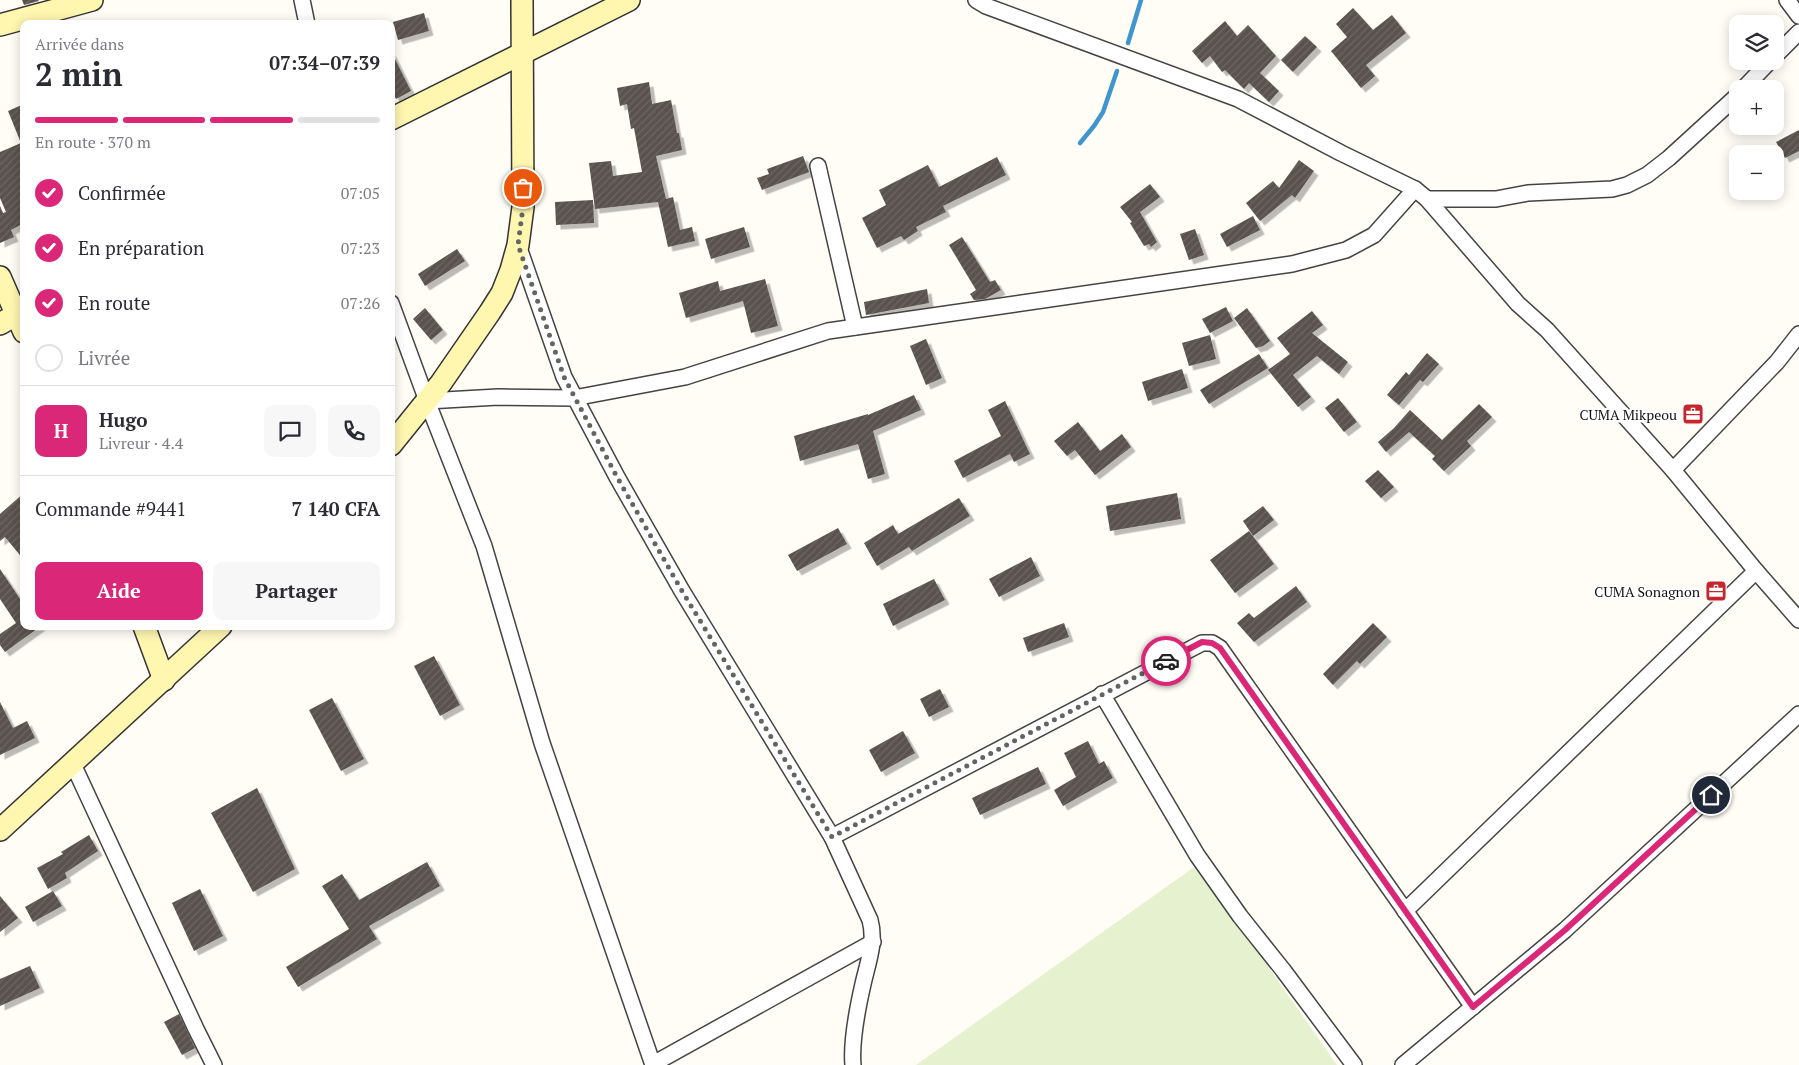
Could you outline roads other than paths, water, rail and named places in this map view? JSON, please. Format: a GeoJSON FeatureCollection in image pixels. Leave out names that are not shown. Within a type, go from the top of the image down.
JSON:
{"type":"FeatureCollection","features":[{"type":"Feature","properties":{"kind":"main road"},"geometry":{"type":"LineString","coordinates":[[0,25],[92,0]]}},
{"type":"Feature","properties":{"kind":"main road"},"geometry":{"type":"LineString","coordinates":[[395,439],[427,401],[458,359],[502,293],[511,270],[518,245],[523,207],[522,0]]}},
{"type":"Feature","properties":{"kind":"main road"},"geometry":{"type":"LineString","coordinates":[[395,117],[629,0]]}},
{"type":"Feature","properties":{"kind":"main road"},"geometry":{"type":"LineString","coordinates":[[0,277],[16,320]]}},
{"type":"Feature","properties":{"kind":"main road"},"geometry":{"type":"LineString","coordinates":[[145,630],[164,680]]}},
{"type":"Feature","properties":{"kind":"main road"},"geometry":{"type":"LineString","coordinates":[[0,830],[217,630]]}},
{"type":"Feature","properties":{"kind":"street"},"geometry":{"type":"LineString","coordinates":[[302,0],[307,20]]}},
{"type":"Feature","properties":{"kind":"street"},"geometry":{"type":"LineString","coordinates":[[976,0],[986,6],[1238,99],[1341,153],[1415,188],[1427,199],[1513,298],[1547,330],[1673,470],[1799,620]]}},
{"type":"Feature","properties":{"kind":"street"},"geometry":{"type":"LineString","coordinates":[[1787,0],[1799,16]]}},
{"type":"Feature","properties":{"kind":"street"},"geometry":{"type":"LineString","coordinates":[[1784,47],[1799,32]]}},
{"type":"Feature","properties":{"kind":"street"},"geometry":{"type":"LineString","coordinates":[[1752,80],[1762,70]]}},
{"type":"Feature","properties":{"kind":"street"},"geometry":{"type":"LineString","coordinates":[[1427,199],[1496,199],[1528,193],[1612,189],[1627,185],[1647,175],[1669,158],[1729,103]]}},
{"type":"Feature","properties":{"kind":"street"},"geometry":{"type":"LineString","coordinates":[[818,166],[855,327]]}},
{"type":"Feature","properties":{"kind":"street"},"geometry":{"type":"LineString","coordinates":[[427,401],[498,397],[574,398],[685,377],[819,334],[855,327],[1292,264],[1346,250],[1374,235],[1415,188]]}},
{"type":"Feature","properties":{"kind":"street"},"geometry":{"type":"LineString","coordinates":[[518,245],[564,377],[574,398],[682,591],[832,837],[870,920],[873,942],[855,1034],[853,1065]]}},
{"type":"Feature","properties":{"kind":"street"},"geometry":{"type":"LineString","coordinates":[[395,314],[484,546],[542,744],[653,1064],[873,942]]}},
{"type":"Feature","properties":{"kind":"street"},"geometry":{"type":"LineString","coordinates":[[1673,470],[1777,362],[1799,334]]}},
{"type":"Feature","properties":{"kind":"street"},"geometry":{"type":"LineString","coordinates":[[1405,911],[1756,571]]}},
{"type":"Feature","properties":{"kind":"street"},"geometry":{"type":"LineString","coordinates":[[832,837],[1202,642],[1212,643],[1220,648],[1473,1007]]}},
{"type":"Feature","properties":{"kind":"street"},"geometry":{"type":"LineString","coordinates":[[1102,694],[1196,855],[1240,916],[1354,1065]]}},
{"type":"Feature","properties":{"kind":"street"},"geometry":{"type":"LineString","coordinates":[[1403,1065],[1565,930],[1799,714]]}},
{"type":"Feature","properties":{"kind":"street"},"geometry":{"type":"LineString","coordinates":[[72,762],[214,1065]]}},
{"type":"Feature","properties":{"kind":"waterway"},"geometry":{"type":"LineString","coordinates":[[1128,43],[1141,0]]}},
{"type":"Feature","properties":{"kind":"waterway"},"geometry":{"type":"LineString","coordinates":[[1080,143],[1103,112],[1117,71]]}},
{"type":"Feature","properties":{"kind":"place","name":"CUMA Mikpeou"},"geometry":{"type":"Point","coordinates":[1693,414]}},
{"type":"Feature","properties":{"kind":"place","name":"CUMA Sonagnon"},"geometry":{"type":"Point","coordinates":[1716,591]}}]}
